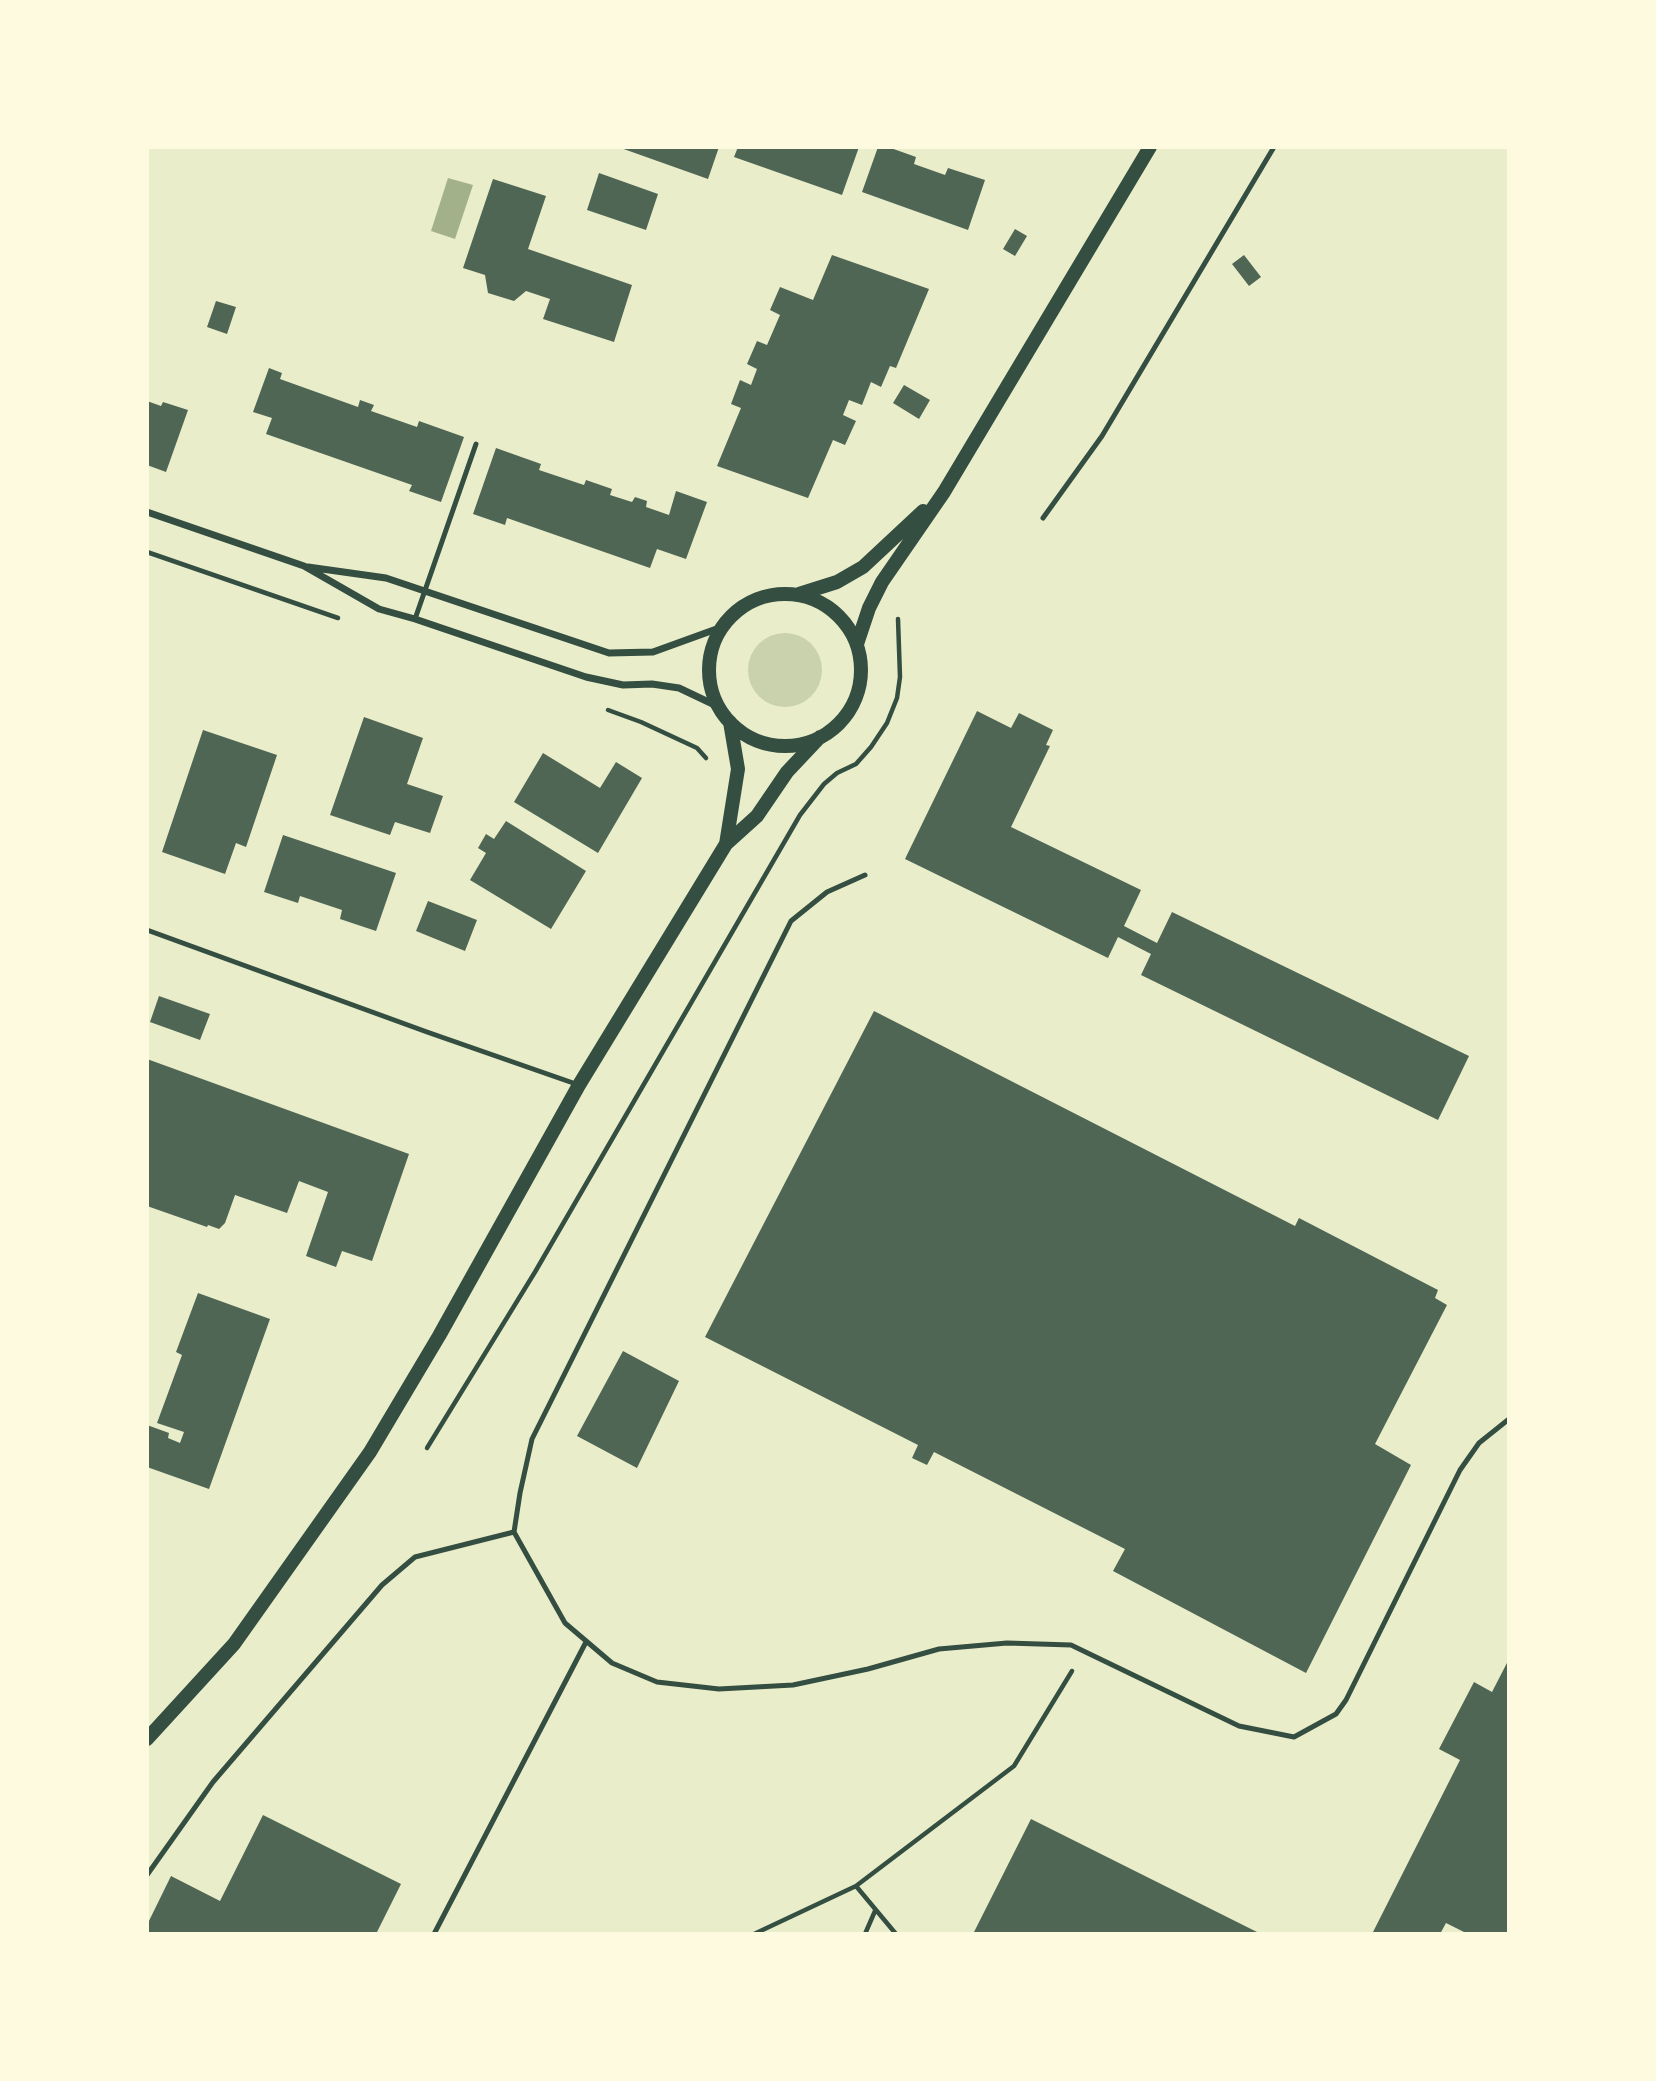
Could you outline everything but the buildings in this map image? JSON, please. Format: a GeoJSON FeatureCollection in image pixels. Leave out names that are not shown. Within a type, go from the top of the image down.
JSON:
{"type":"FeatureCollection","features":[{"type":"Feature","properties":{"kind":"main road"},"geometry":{"type":"LineString","coordinates":[[857,644],[869,608],[882,582],[944,492],[1150,147]]}},
{"type":"Feature","properties":{"kind":"main road"},"geometry":{"type":"LineString","coordinates":[[820,737],[802,744],[764,743],[730,722],[719,707],[711,687],[709,666],[713,646],[722,627],[737,611],[756,599],[777,594],[799,594],[837,582],[863,567],[944,492]]}},
{"type":"Feature","properties":{"kind":"main road"},"geometry":{"type":"LineString","coordinates":[[147,1739],[234,1644],[370,1452],[439,1336],[579,1085],[726,844],[757,816],[787,772],[820,737],[839,724],[851,707],[860,687],[861,665],[857,644],[848,626],[835,612],[818,601],[799,594]]}},
{"type":"Feature","properties":{"kind":"main road"},"geometry":{"type":"LineString","coordinates":[[726,844],[738,768],[730,722]]}},
{"type":"Feature","properties":{"kind":"street"},"geometry":{"type":"LineString","coordinates":[[147,512],[304,566],[386,578],[609,653],[653,652],[722,627]]}},
{"type":"Feature","properties":{"kind":"street"},"geometry":{"type":"LineString","coordinates":[[304,566],[379,609],[586,677],[623,685],[652,684],[679,688],[719,707]]}},
{"type":"Feature","properties":{"kind":"lane"},"geometry":{"type":"LineString","coordinates":[[1042,518],[1102,436],[1274,147]]}},
{"type":"Feature","properties":{"kind":"lane"},"geometry":{"type":"LineString","coordinates":[[415,619],[476,444]]}},
{"type":"Feature","properties":{"kind":"lane"},"geometry":{"type":"LineString","coordinates":[[865,875],[827,892],[791,921],[532,1439],[514,1532],[565,1623],[586,1642],[612,1663],[657,1682],[719,1689],[793,1685],[868,1670],[939,1649],[1007,1643],[1072,1645],[1239,1726],[1294,1737],[1336,1714],[1346,1700],[1460,1470],[1479,1443],[1509,1419]]}},
{"type":"Feature","properties":{"kind":"lane"},"geometry":{"type":"LineString","coordinates":[[147,930],[579,1085]]}},
{"type":"Feature","properties":{"kind":"lane"},"geometry":{"type":"LineString","coordinates":[[147,1875],[213,1782],[382,1585],[415,1557],[514,1532]]}},
{"type":"Feature","properties":{"kind":"lane"},"geometry":{"type":"LineString","coordinates":[[434,1934],[586,1642]]}},
{"type":"Feature","properties":{"kind":"path"},"geometry":{"type":"LineString","coordinates":[[427,1448],[528,1284],[800,815],[824,784],[837,773],[856,764],[887,723],[897,698],[900,677],[900,613]]}},
{"type":"Feature","properties":{"kind":"path"},"geometry":{"type":"LineString","coordinates":[[754,1934],[856,1886],[1014,1766],[1072,1672],[1072,1645]]}},
{"type":"Feature","properties":{"kind":"path"},"geometry":{"type":"LineString","coordinates":[[856,1886],[896,1934]]}},
{"type":"Feature","properties":{"kind":"path"},"geometry":{"type":"LineString","coordinates":[[866,1934],[876,1911]]}},
{"type":"Feature","properties":{"kind":"shaded area"},"geometry":{"type":"Polygon","coordinates":[[[448,178],[473,185],[455,239],[431,231],[448,178]]]}},
{"type":"Feature","properties":{"kind":"shaded area"},"geometry":{"type":"Polygon","coordinates":[[[785,633],[806,639],[816,649],[822,670],[816,691],[806,701],[785,707],[764,701],[754,691],[748,670],[754,649],[764,639],[785,633]]]}}]}
